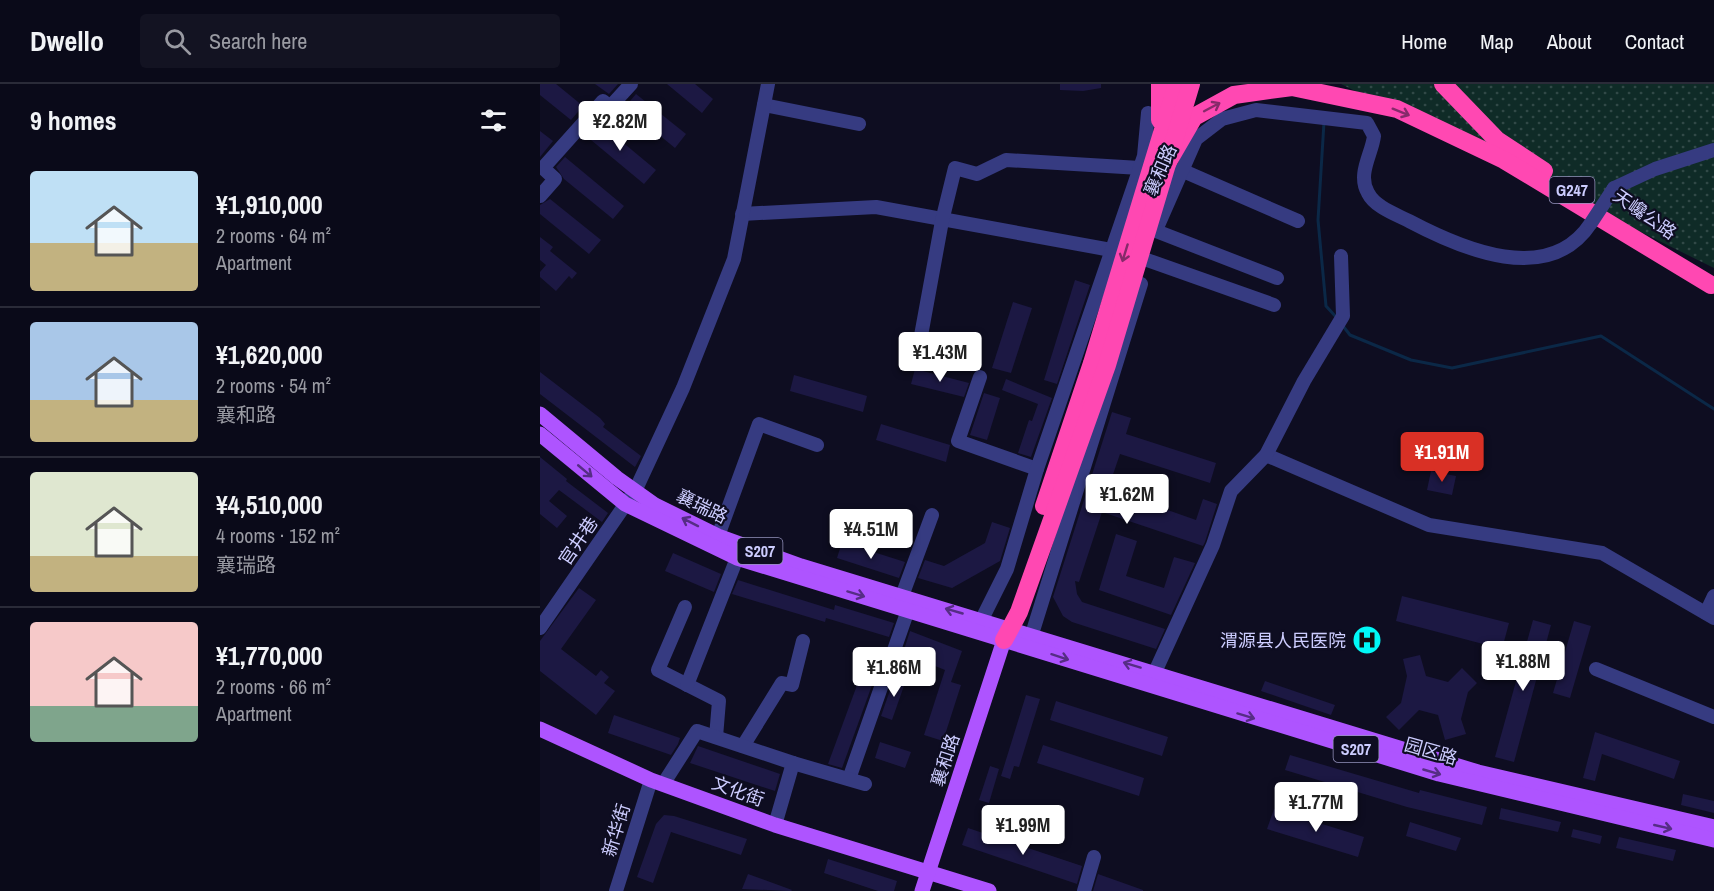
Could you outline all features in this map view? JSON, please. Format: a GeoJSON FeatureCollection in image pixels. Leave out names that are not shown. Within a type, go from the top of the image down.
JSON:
{"type":"FeatureCollection","features":[{"type":"Feature","properties":{"kind":"highway"},"geometry":{"type":"LineString","coordinates":[[1160,84],[1160,137]]}},
{"type":"Feature","properties":{"kind":"highway"},"geometry":{"type":"LineString","coordinates":[[1007,634],[1009,609],[1092,363],[1177,84]]}},
{"type":"Feature","properties":{"kind":"highway"},"geometry":{"type":"LineString","coordinates":[[1173,169],[1191,84]]}},
{"type":"Feature","properties":{"kind":"highway","name":"天巉公路"},"geometry":{"type":"LineString","coordinates":[[1443,84],[1497,140],[1712,286]]}},
{"type":"Feature","properties":{"kind":"highway"},"geometry":{"type":"LineString","coordinates":[[1007,634],[1019,612],[1107,365],[1173,169],[1194,117],[1234,95],[1292,87],[1397,109],[1504,160],[1712,286]]}},
{"type":"Feature","properties":{"kind":"main road","name":"襄瑞路"},"geometry":{"type":"LineString","coordinates":[[540,414],[617,478],[636,489],[655,505],[718,536],[905,603],[982,619],[1007,634]]}},
{"type":"Feature","properties":{"kind":"main road","name":"襄瑞路"},"geometry":{"type":"LineString","coordinates":[[540,434],[625,504],[737,558],[905,603],[1007,634]]}},
{"type":"Feature","properties":{"kind":"main road","name":"园区路"},"geometry":{"type":"LineString","coordinates":[[1007,634],[1032,634],[1478,772],[1714,827]]}},
{"type":"Feature","properties":{"kind":"main road","name":"园区路"},"geometry":{"type":"LineString","coordinates":[[1007,634],[1438,774],[1714,840]]}},
{"type":"Feature","properties":{"kind":"main road","name":"襄和路"},"geometry":{"type":"LineString","coordinates":[[922,891],[930,873],[1007,634]]}},
{"type":"Feature","properties":{"kind":"main road","name":"文化街"},"geometry":{"type":"LineString","coordinates":[[540,729],[651,780],[775,825],[989,891]]}},
{"type":"Feature","properties":{"kind":"street"},"geometry":{"type":"LineString","coordinates":[[540,196],[555,179],[543,168],[603,101],[610,107],[631,84]]}},
{"type":"Feature","properties":{"kind":"street","name":"官井巷"},"geometry":{"type":"LineString","coordinates":[[540,628],[636,489],[683,388],[734,259],[768,84]]}},
{"type":"Feature","properties":{"kind":"street"},"geometry":{"type":"LineString","coordinates":[[764,105],[859,124]]}},
{"type":"Feature","properties":{"kind":"street","name":"襄和路"},"geometry":{"type":"LineString","coordinates":[[1032,634],[1113,380],[1173,169],[1196,139],[1222,119],[1256,110],[1334,117],[1367,123],[1373,130],[1373,141],[1364,176],[1368,194],[1374,201],[1443,238],[1488,253],[1537,259],[1560,252],[1581,238],[1614,188],[1655,169],[1714,150]]}},
{"type":"Feature","properties":{"kind":"street","name":"襄和路"},"geometry":{"type":"LineString","coordinates":[[982,619],[1007,569],[1037,469],[1144,156],[1148,113]]}},
{"type":"Feature","properties":{"kind":"street"},"geometry":{"type":"LineString","coordinates":[[918,352],[954,168],[977,174],[1006,160],[1140,168]]}},
{"type":"Feature","properties":{"kind":"street"},"geometry":{"type":"LineString","coordinates":[[1173,169],[1298,220]]}},
{"type":"Feature","properties":{"kind":"street"},"geometry":{"type":"LineString","coordinates":[[742,214],[876,207],[1111,250]]}},
{"type":"Feature","properties":{"kind":"street"},"geometry":{"type":"LineString","coordinates":[[1156,231],[1277,278]]}},
{"type":"Feature","properties":{"kind":"street"},"geometry":{"type":"LineString","coordinates":[[1155,672],[1213,545],[1231,491],[1266,455],[1340,321],[1341,256]]}},
{"type":"Feature","properties":{"kind":"street"},"geometry":{"type":"LineString","coordinates":[[1147,260],[1274,305]]}},
{"type":"Feature","properties":{"kind":"street"},"geometry":{"type":"LineString","coordinates":[[980,377],[958,441],[1037,469]]}},
{"type":"Feature","properties":{"kind":"street"},"geometry":{"type":"LineString","coordinates":[[718,536],[759,424],[817,445]]}},
{"type":"Feature","properties":{"kind":"street"},"geometry":{"type":"LineString","coordinates":[[1266,455],[1429,525],[1602,553],[1710,615],[1714,596]]}},
{"type":"Feature","properties":{"kind":"street"},"geometry":{"type":"LineString","coordinates":[[849,779],[932,515]]}},
{"type":"Feature","properties":{"kind":"street"},"geometry":{"type":"LineString","coordinates":[[687,685],[737,558]]}},
{"type":"Feature","properties":{"kind":"street"},"geometry":{"type":"LineString","coordinates":[[685,607],[658,670],[719,701],[716,737]]}},
{"type":"Feature","properties":{"kind":"street"},"geometry":{"type":"LineString","coordinates":[[743,746],[782,683],[792,685],[803,641]]}},
{"type":"Feature","properties":{"kind":"street"},"geometry":{"type":"LineString","coordinates":[[1596,669],[1714,717]]}},
{"type":"Feature","properties":{"kind":"street"},"geometry":{"type":"LineString","coordinates":[[667,778],[697,731],[793,763],[866,784]]}},
{"type":"Feature","properties":{"kind":"street"},"geometry":{"type":"LineString","coordinates":[[775,825],[793,763]]}},
{"type":"Feature","properties":{"kind":"street","name":"新华街"},"geometry":{"type":"LineString","coordinates":[[616,891],[651,780]]}},
{"type":"Feature","properties":{"kind":"street"},"geometry":{"type":"LineString","coordinates":[[1084,891],[1094,857]]}},
{"type":"Feature","properties":{"kind":"green space"},"geometry":{"type":"Polygon","coordinates":[[[1341,84],[1714,84],[1714,268],[1341,84]]]}},
{"type":"Feature","properties":{"kind":"building"},"geometry":{"type":"Polygon","coordinates":[[[540,84],[556,84],[583,106],[571,120],[540,95],[540,84]]]}},
{"type":"Feature","properties":{"kind":"building"},"geometry":{"type":"Polygon","coordinates":[[[595,84],[618,84],[609,94],[595,84]]]}},
{"type":"Feature","properties":{"kind":"building"},"geometry":{"type":"Polygon","coordinates":[[[667,84],[695,84],[713,99],[702,113],[667,84]]]}},
{"type":"Feature","properties":{"kind":"building"},"geometry":{"type":"Polygon","coordinates":[[[1060,84],[1101,84],[1101,88],[1083,91],[1060,90],[1060,84]]]}},
{"type":"Feature","properties":{"kind":"building"},"geometry":{"type":"Polygon","coordinates":[[[636,94],[686,134],[675,148],[625,107],[636,94]]]}},
{"type":"Feature","properties":{"kind":"building"},"geometry":{"type":"Polygon","coordinates":[[[597,121],[656,170],[644,184],[585,135],[597,121]]]}},
{"type":"Feature","properties":{"kind":"building"},"geometry":{"type":"Polygon","coordinates":[[[540,131],[553,141],[540,157],[540,131]]]}},
{"type":"Feature","properties":{"kind":"building"},"geometry":{"type":"Polygon","coordinates":[[[565,157],[624,206],[613,219],[564,179],[556,167],[565,157]]]}},
{"type":"Feature","properties":{"kind":"building"},"geometry":{"type":"Polygon","coordinates":[[[550,199],[601,240],[589,254],[540,214],[540,205],[550,199]]]}},
{"type":"Feature","properties":{"kind":"building"},"geometry":{"type":"Polygon","coordinates":[[[540,237],[553,247],[550,251],[577,273],[572,279],[569,276],[556,291],[540,277],[540,272],[546,265],[540,260],[540,237]]]}},
{"type":"Feature","properties":{"kind":"building"},"geometry":{"type":"Polygon","coordinates":[[[1075,280],[1090,285],[1057,384],[1044,380],[1075,280]]]}},
{"type":"Feature","properties":{"kind":"building"},"geometry":{"type":"Polygon","coordinates":[[[1013,302],[1032,308],[1011,373],[992,368],[1013,302]]]}},
{"type":"Feature","properties":{"kind":"building"},"geometry":{"type":"Polygon","coordinates":[[[915,369],[969,383],[964,397],[911,384],[915,369]]]}},
{"type":"Feature","properties":{"kind":"building"},"geometry":{"type":"Polygon","coordinates":[[[540,372],[600,418],[605,424],[603,427],[641,456],[635,467],[540,394],[540,372]]]}},
{"type":"Feature","properties":{"kind":"building"},"geometry":{"type":"Polygon","coordinates":[[[794,375],[867,396],[863,412],[790,391],[794,375]]]}},
{"type":"Feature","properties":{"kind":"building"},"geometry":{"type":"Polygon","coordinates":[[[1006,379],[1052,398],[1031,457],[1018,453],[1029,420],[1032,421],[1038,404],[1002,390],[1006,379]]]}},
{"type":"Feature","properties":{"kind":"building"},"geometry":{"type":"Polygon","coordinates":[[[984,393],[1000,398],[987,440],[970,435],[984,393]]]}},
{"type":"Feature","properties":{"kind":"building"},"geometry":{"type":"Polygon","coordinates":[[[1112,412],[1131,418],[1126,434],[1216,463],[1210,483],[1120,454],[1108,489],[1196,520],[1203,499],[1217,504],[1205,542],[1203,546],[1102,512],[1079,582],[1075,581],[1077,594],[1082,602],[1165,629],[1156,649],[1072,622],[1063,616],[1053,597],[1112,412]]]}},
{"type":"Feature","properties":{"kind":"building"},"geometry":{"type":"Polygon","coordinates":[[[881,424],[950,445],[946,462],[876,440],[881,424]]]}},
{"type":"Feature","properties":{"kind":"building"},"geometry":{"type":"Polygon","coordinates":[[[540,457],[567,479],[566,481],[608,513],[602,522],[559,490],[549,501],[567,516],[557,528],[540,514],[540,457]]]}},
{"type":"Feature","properties":{"kind":"building"},"geometry":{"type":"Polygon","coordinates":[[[1431,471],[1456,476],[1452,495],[1427,490],[1431,471]]]}},
{"type":"Feature","properties":{"kind":"building"},"geometry":{"type":"Polygon","coordinates":[[[992,522],[1010,528],[1000,561],[952,588],[918,578],[925,560],[944,566],[985,543],[992,522]]]}},
{"type":"Feature","properties":{"kind":"building"},"geometry":{"type":"Polygon","coordinates":[[[1116,534],[1137,541],[1126,576],[1164,588],[1174,557],[1195,563],[1171,615],[1099,590],[1116,534]]]}},
{"type":"Feature","properties":{"kind":"building"},"geometry":{"type":"Polygon","coordinates":[[[842,542],[905,562],[899,578],[837,558],[842,542]]]}},
{"type":"Feature","properties":{"kind":"building"},"geometry":{"type":"Polygon","coordinates":[[[673,553],[721,574],[714,592],[665,571],[673,553]]]}},
{"type":"Feature","properties":{"kind":"building"},"geometry":{"type":"Polygon","coordinates":[[[738,580],[834,610],[835,605],[894,623],[889,637],[826,618],[825,622],[732,594],[738,580]]]}},
{"type":"Feature","properties":{"kind":"building"},"geometry":{"type":"Polygon","coordinates":[[[579,588],[596,600],[561,649],[596,676],[601,670],[609,677],[604,683],[615,691],[596,715],[540,671],[540,641],[579,588]]]}},
{"type":"Feature","properties":{"kind":"building"},"geometry":{"type":"Polygon","coordinates":[[[1402,596],[1509,623],[1502,649],[1396,621],[1402,596]]]}},
{"type":"Feature","properties":{"kind":"building"},"geometry":{"type":"Polygon","coordinates":[[[1533,620],[1551,625],[1514,762],[1495,757],[1533,620]]]}},
{"type":"Feature","properties":{"kind":"building"},"geometry":{"type":"Polygon","coordinates":[[[1574,621],[1591,626],[1570,698],[1553,693],[1574,621]]]}},
{"type":"Feature","properties":{"kind":"building"},"geometry":{"type":"Polygon","coordinates":[[[910,631],[962,651],[951,682],[961,685],[943,741],[924,735],[945,670],[903,653],[910,631]]]}},
{"type":"Feature","properties":{"kind":"building"},"geometry":{"type":"Polygon","coordinates":[[[1420,655],[1426,676],[1448,682],[1462,668],[1477,683],[1468,692],[1461,719],[1466,734],[1445,740],[1438,715],[1419,710],[1399,730],[1386,717],[1401,703],[1407,676],[1403,659],[1420,655]]]}},
{"type":"Feature","properties":{"kind":"building"},"geometry":{"type":"Polygon","coordinates":[[[867,658],[880,663],[842,768],[828,764],[867,658]]]}},
{"type":"Feature","properties":{"kind":"building"},"geometry":{"type":"Polygon","coordinates":[[[895,676],[906,680],[892,720],[881,716],[895,676]]]}},
{"type":"Feature","properties":{"kind":"building"},"geometry":{"type":"Polygon","coordinates":[[[1265,681],[1335,705],[1331,715],[1261,691],[1265,681]]]}},
{"type":"Feature","properties":{"kind":"building"},"geometry":{"type":"Polygon","coordinates":[[[1026,695],[1040,699],[1019,767],[1014,766],[1010,779],[1001,776],[1026,695]]]}},
{"type":"Feature","properties":{"kind":"building"},"geometry":{"type":"Polygon","coordinates":[[[1056,701],[1168,737],[1162,756],[1050,720],[1056,701]]]}},
{"type":"Feature","properties":{"kind":"building"},"geometry":{"type":"Polygon","coordinates":[[[614,715],[680,738],[678,744],[671,755],[608,733],[614,715]]]}},
{"type":"Feature","properties":{"kind":"building"},"geometry":{"type":"Polygon","coordinates":[[[1595,732],[1680,761],[1674,779],[1602,754],[1595,781],[1583,778],[1595,732]]]}},
{"type":"Feature","properties":{"kind":"building"},"geometry":{"type":"Polygon","coordinates":[[[880,742],[911,752],[905,768],[875,758],[880,742]]]}},
{"type":"Feature","properties":{"kind":"building"},"geometry":{"type":"Polygon","coordinates":[[[1043,745],[1144,778],[1139,796],[1037,763],[1043,745]]]}},
{"type":"Feature","properties":{"kind":"building"},"geometry":{"type":"Polygon","coordinates":[[[698,746],[780,774],[775,791],[690,763],[698,746]]]}},
{"type":"Feature","properties":{"kind":"building"},"geometry":{"type":"Polygon","coordinates":[[[1290,755],[1419,793],[1420,790],[1487,807],[1482,825],[1407,807],[1285,770],[1290,755]]]}},
{"type":"Feature","properties":{"kind":"building"},"geometry":{"type":"Polygon","coordinates":[[[990,766],[999,769],[989,803],[979,800],[990,766]]]}},
{"type":"Feature","properties":{"kind":"building"},"geometry":{"type":"Polygon","coordinates":[[[1683,794],[1714,801],[1714,813],[1681,805],[1683,794]]]}},
{"type":"Feature","properties":{"kind":"building"},"geometry":{"type":"Polygon","coordinates":[[[1501,808],[1561,822],[1558,832],[1499,819],[1501,808]]]}},
{"type":"Feature","properties":{"kind":"building"},"geometry":{"type":"Polygon","coordinates":[[[1274,809],[1364,837],[1358,857],[1267,829],[1274,809]]]}},
{"type":"Feature","properties":{"kind":"building"},"geometry":{"type":"Polygon","coordinates":[[[664,815],[674,816],[747,839],[741,855],[671,832],[653,883],[637,877],[656,824],[664,815]]]}},
{"type":"Feature","properties":{"kind":"building"},"geometry":{"type":"Polygon","coordinates":[[[1410,822],[1461,838],[1456,851],[1406,836],[1410,822]]]}},
{"type":"Feature","properties":{"kind":"building"},"geometry":{"type":"Polygon","coordinates":[[[968,828],[1082,866],[1077,884],[962,845],[968,828]]]}},
{"type":"Feature","properties":{"kind":"building"},"geometry":{"type":"Polygon","coordinates":[[[1573,829],[1602,836],[1600,844],[1571,837],[1573,829]]]}},
{"type":"Feature","properties":{"kind":"building"},"geometry":{"type":"Polygon","coordinates":[[[1619,837],[1676,850],[1673,861],[1616,848],[1619,837]]]}},
{"type":"Feature","properties":{"kind":"building"},"geometry":{"type":"Polygon","coordinates":[[[828,859],[897,881],[894,891],[878,891],[824,873],[828,859]]]}},
{"type":"Feature","properties":{"kind":"building"},"geometry":{"type":"Polygon","coordinates":[[[748,874],[792,890],[742,889],[748,874]]]}},
{"type":"Feature","properties":{"kind":"building"},"geometry":{"type":"Polygon","coordinates":[[[1098,874],[1143,890],[1143,891],[1093,891],[1098,874]]]}},
{"type":"Feature","properties":{"kind":"waterway"},"geometry":{"type":"LineString","coordinates":[[1324,122],[1318,220],[1326,306],[1337,318]]}},
{"type":"Feature","properties":{"kind":"waterway"},"geometry":{"type":"LineString","coordinates":[[1343,326],[1350,335],[1411,360],[1452,368],[1601,336],[1714,409]]}},
{"type":"Feature","properties":{"kind":"place","name":"渭源县人民医院"},"geometry":{"type":"Point","coordinates":[1367,640]}}]}
